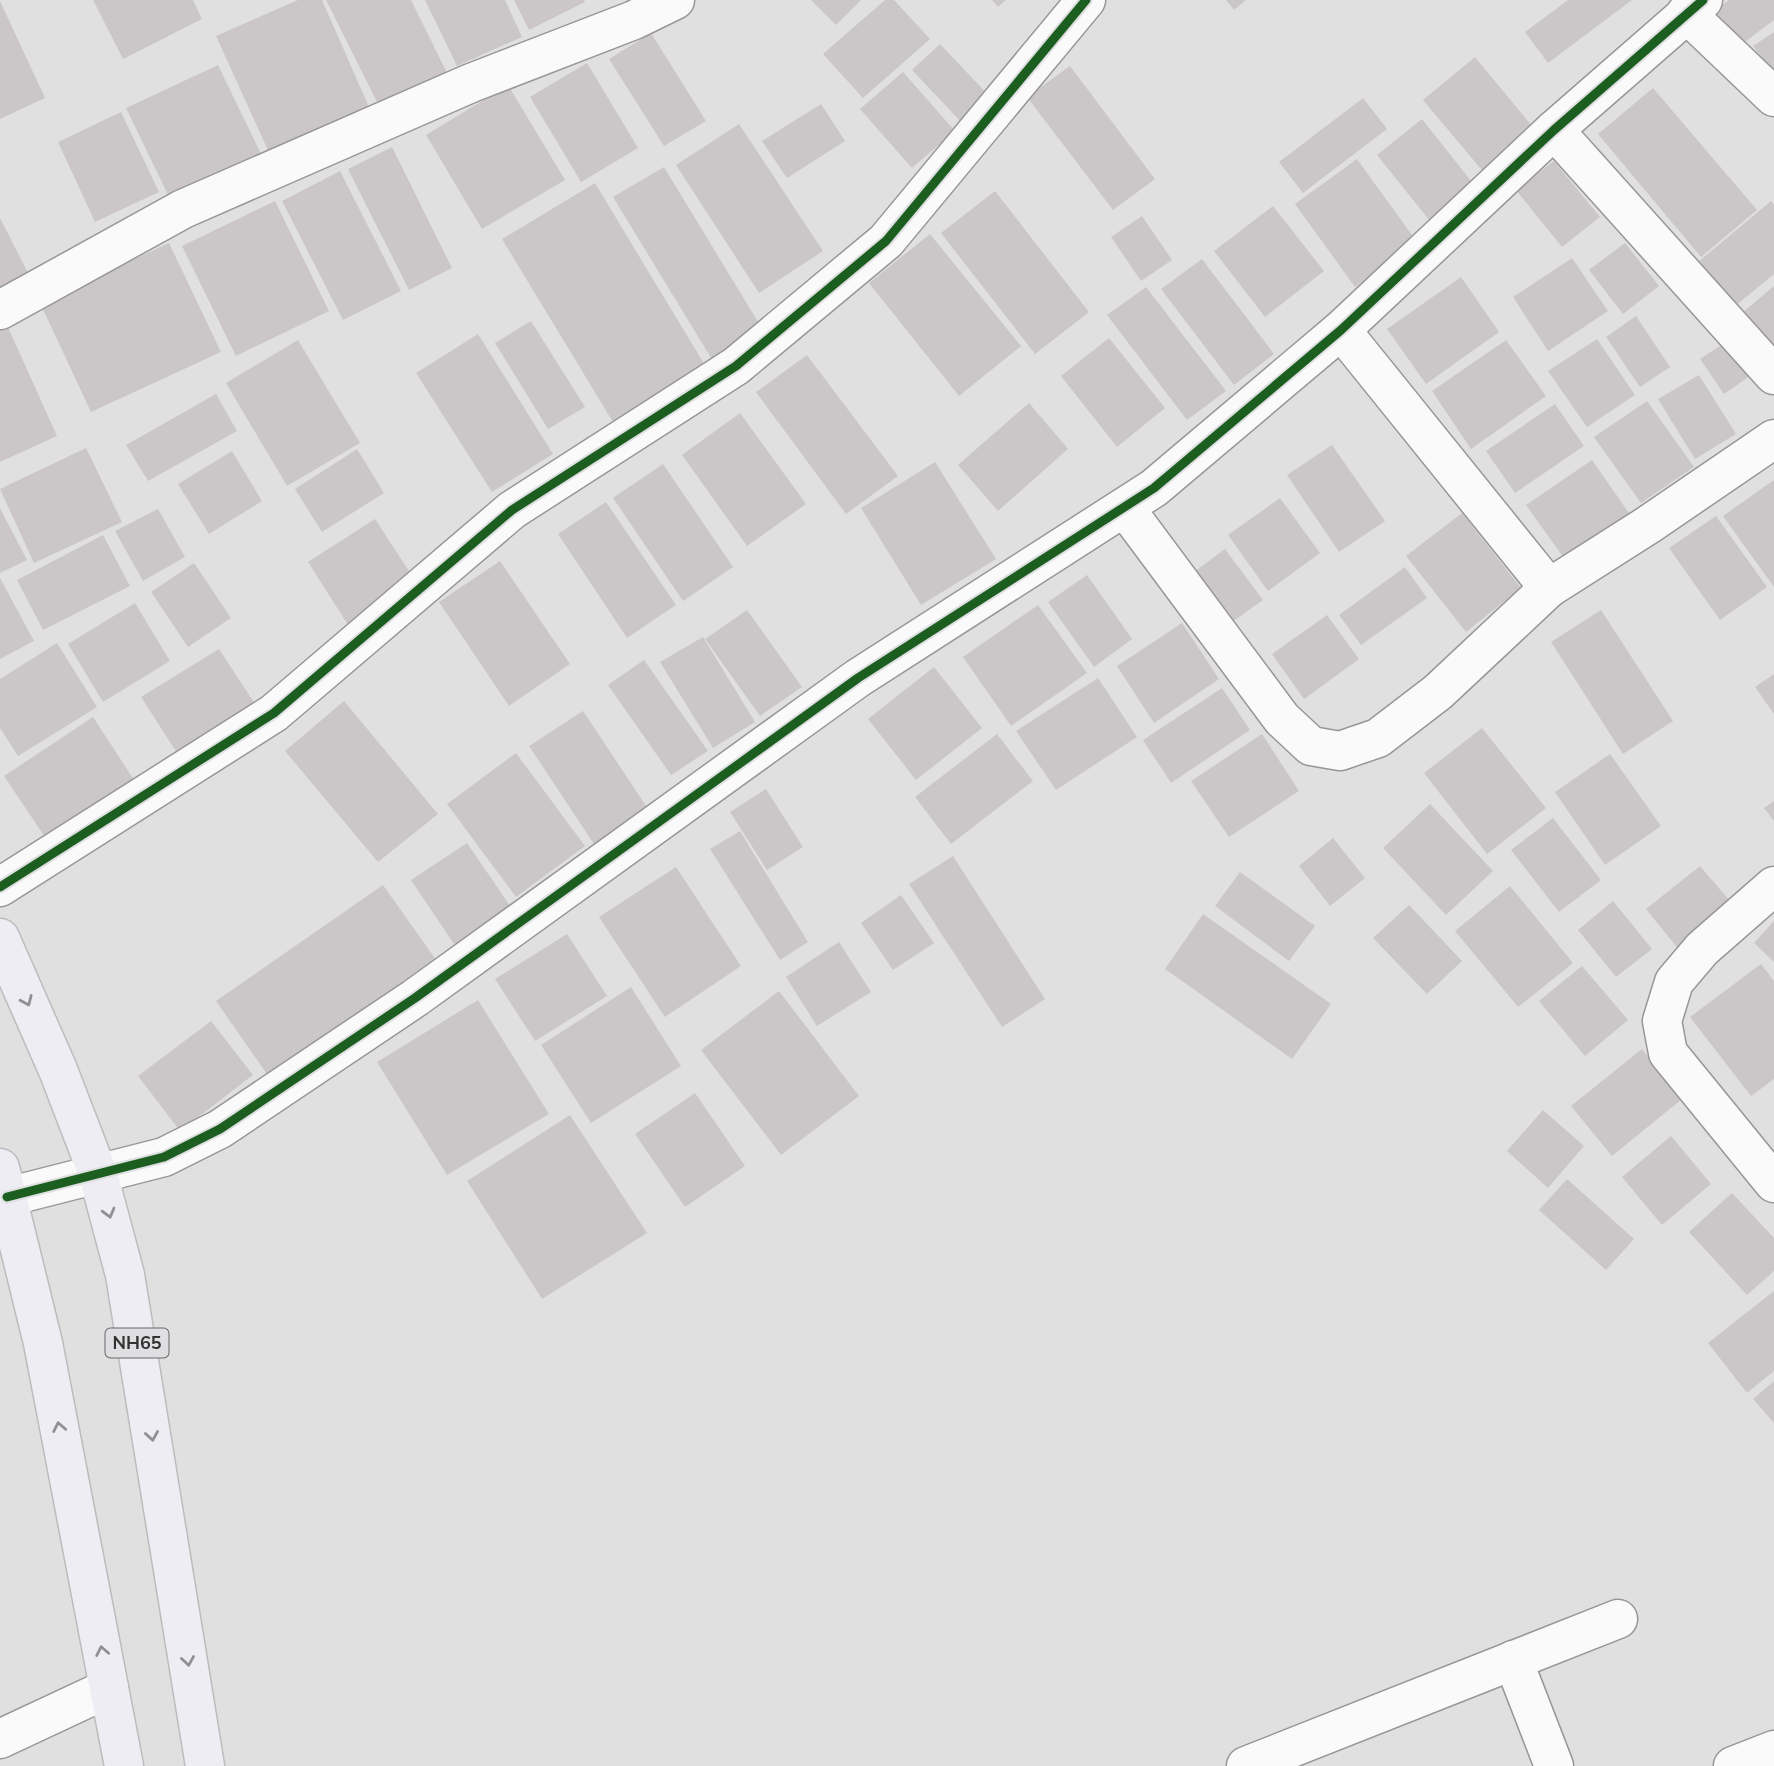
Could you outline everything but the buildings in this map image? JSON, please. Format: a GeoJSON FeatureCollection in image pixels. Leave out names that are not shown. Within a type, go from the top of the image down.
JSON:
{"type":"FeatureCollection","features":[{"type":"Feature","properties":{"kind":"highway","name":"NH65"},"geometry":{"type":"LineString","coordinates":[[0,939],[58,1070],[98,1174],[132,1315],[205,1766]]}},
{"type":"Feature","properties":{"kind":"highway"},"geometry":{"type":"LineString","coordinates":[[4,1182],[43,1343],[124,1766]]}},
{"type":"Feature","properties":{"kind":"street"},"geometry":{"type":"LineString","coordinates":[[0,310],[183,209],[471,83],[634,20],[675,0]]}},
{"type":"Feature","properties":{"kind":"street"},"geometry":{"type":"LineString","coordinates":[[0,887],[274,713],[512,510],[736,366],[886,242],[1086,0]]}},
{"type":"Feature","properties":{"kind":"street"},"geometry":{"type":"LineString","coordinates":[[4,1182],[98,1174],[164,1157],[220,1129],[415,998],[858,678],[1154,488],[1341,330],[1554,130],[1694,7],[1774,97]]}},
{"type":"Feature","properties":{"kind":"street"},"geometry":{"type":"LineString","coordinates":[[1554,130],[1774,375]]}},
{"type":"Feature","properties":{"kind":"street"},"geometry":{"type":"LineString","coordinates":[[1341,330],[1549,587]]}},
{"type":"Feature","properties":{"kind":"street"},"geometry":{"type":"LineString","coordinates":[[1125,508],[1216,634],[1282,719],[1311,746],[1340,751],[1378,738],[1438,692],[1549,587],[1648,525],[1774,439]]}},
{"type":"Feature","properties":{"kind":"street"},"geometry":{"type":"LineString","coordinates":[[1774,886],[1702,948],[1674,982],[1662,1021],[1668,1053],[1774,1183]]}},
{"type":"Feature","properties":{"kind":"street"},"geometry":{"type":"LineString","coordinates":[[1247,1766],[1618,1619]]}},
{"type":"Feature","properties":{"kind":"street"},"geometry":{"type":"LineString","coordinates":[[1513,1660],[1554,1766]]}},
{"type":"Feature","properties":{"kind":"street"},"geometry":{"type":"LineString","coordinates":[[0,1739],[109,1688]]}},
{"type":"Feature","properties":{"kind":"street"},"geometry":{"type":"LineString","coordinates":[[1733,1766],[1774,1749]]}},
{"type":"Feature","properties":{"kind":"cycle path"},"geometry":{"type":"LineString","coordinates":[[0,887],[274,713],[512,510],[736,366],[886,241],[1086,0]]}},
{"type":"Feature","properties":{"kind":"cycle path"},"geometry":{"type":"LineString","coordinates":[[7,1197],[164,1157],[220,1129],[415,998],[858,678],[1154,488],[1341,330],[1554,130],[1703,0]]}}]}
